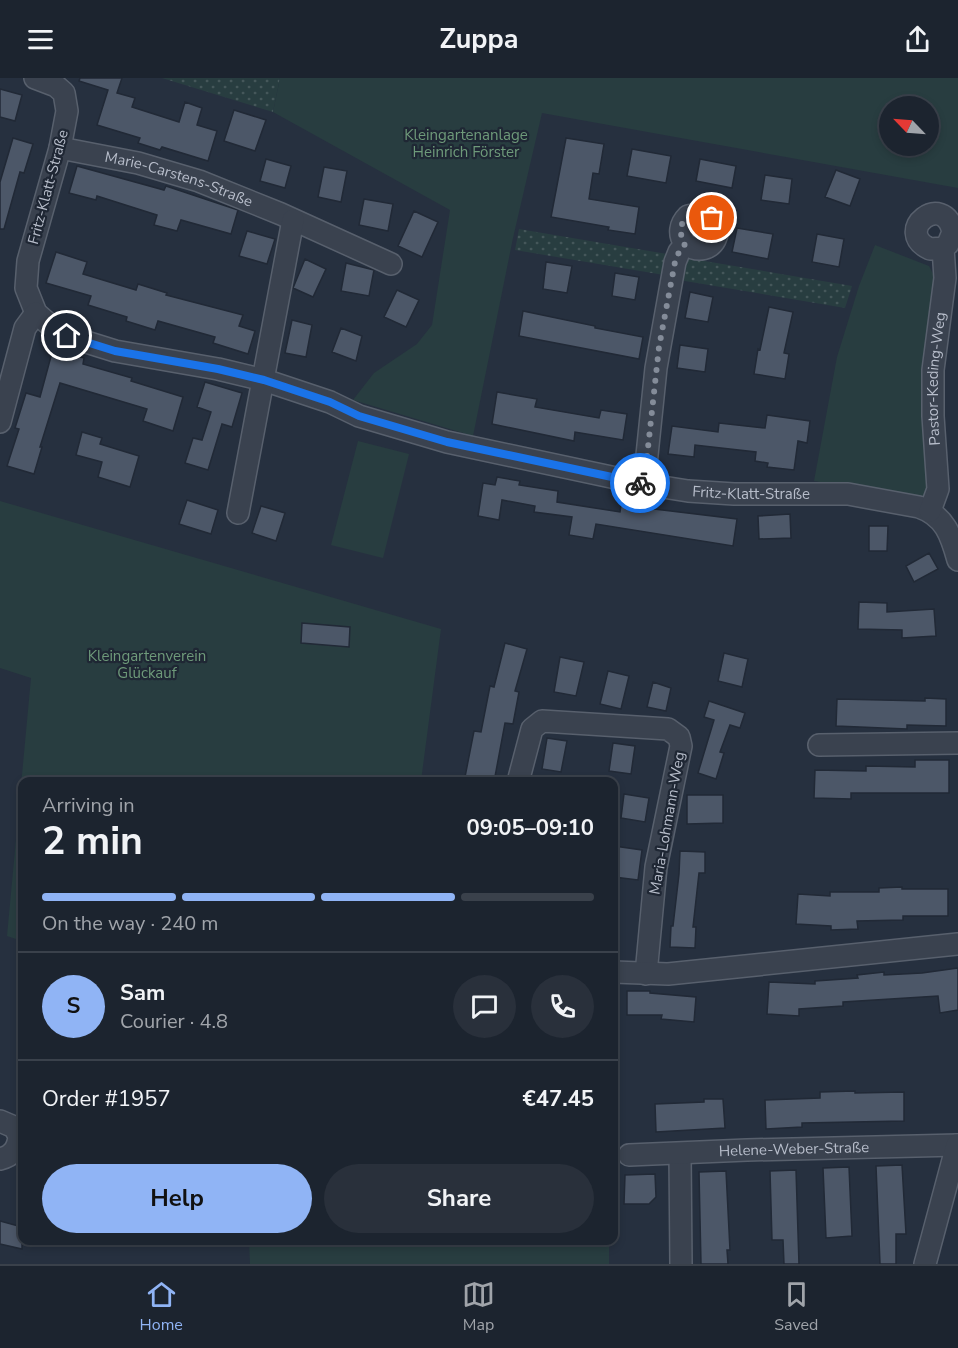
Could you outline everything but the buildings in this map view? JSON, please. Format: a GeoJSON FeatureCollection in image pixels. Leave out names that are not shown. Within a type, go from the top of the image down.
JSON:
{"type":"FeatureCollection","features":[{"type":"Feature","properties":{"kind":"street","name":"Fritz-Klatt-Straße"},"geometry":{"type":"LineString","coordinates":[[35,78],[56,86],[64,93],[67,111],[60,148],[26,274],[26,288],[36,313],[67,336],[115,351],[218,369],[264,380],[330,402],[359,416],[447,442],[644,484],[688,491],[734,494],[848,494],[930,511]]}},
{"type":"Feature","properties":{"kind":"street","name":"Marie-Carstens-Straße"},"geometry":{"type":"LineString","coordinates":[[60,148],[177,173],[293,220],[391,264]]}},
{"type":"Feature","properties":{"kind":"street"},"geometry":{"type":"LineString","coordinates":[[238,513],[293,220]]}},
{"type":"Feature","properties":{"kind":"street"},"geometry":{"type":"LineString","coordinates":[[644,484],[662,326],[675,262],[685,244]]}},
{"type":"Feature","properties":{"kind":"street","name":"Pastor-Keding-Weg"},"geometry":{"type":"LineString","coordinates":[[930,511],[938,489],[933,416],[933,370],[945,278],[943,248]]}},
{"type":"Feature","properties":{"kind":"street"},"geometry":{"type":"LineString","coordinates":[[0,422],[26,328],[36,313]]}},
{"type":"Feature","properties":{"kind":"street"},"geometry":{"type":"LineString","coordinates":[[930,511],[946,526],[958,560]]}},
{"type":"Feature","properties":{"kind":"street","name":"Maria-Lohmann-Weg"},"geometry":{"type":"LineString","coordinates":[[519,777],[532,729],[542,721],[668,729],[679,737],[681,746],[656,867],[646,974]]}},
{"type":"Feature","properties":{"kind":"street"},"geometry":{"type":"LineString","coordinates":[[819,744],[958,743]]}},
{"type":"Feature","properties":{"kind":"street"},"geometry":{"type":"LineString","coordinates":[[618,972],[668,974],[958,944]]}},
{"type":"Feature","properties":{"kind":"street"},"geometry":{"type":"LineString","coordinates":[[0,1121],[14,1127],[18,1134]]}},
{"type":"Feature","properties":{"kind":"street"},"geometry":{"type":"LineString","coordinates":[[0,1159],[7,1157],[15,1150],[18,1140]]}},
{"type":"Feature","properties":{"kind":"street"},"geometry":{"type":"LineString","coordinates":[[925,1264],[958,1145]]}},
{"type":"Feature","properties":{"kind":"street","name":"Helene-Weber-Straße"},"geometry":{"type":"LineString","coordinates":[[629,1155],[958,1145]]}},
{"type":"Feature","properties":{"kind":"street"},"geometry":{"type":"LineString","coordinates":[[680,1154],[681,1264]]}},
{"type":"Feature","properties":{"kind":"green space"},"geometry":{"type":"Polygon","coordinates":[[[162,78],[280,78],[273,112],[162,78]]]}},
{"type":"Feature","properties":{"kind":"green space","name":"Kleingartenanlage Heinrich Förster"},"geometry":{"type":"Polygon","coordinates":[[[280,78],[958,78],[958,188],[542,113],[513,238],[473,436],[353,400],[374,373],[417,344],[432,325],[450,210],[273,112],[280,78]]]}},
{"type":"Feature","properties":{"kind":"green space"},"geometry":{"type":"Polygon","coordinates":[[[519,229],[667,254],[664,275],[515,250],[519,229]]]}},
{"type":"Feature","properties":{"kind":"green space"},"geometry":{"type":"Polygon","coordinates":[[[875,245],[929,266],[938,284],[931,496],[927,500],[814,481],[837,357],[859,286],[875,245]]]}},
{"type":"Feature","properties":{"kind":"green space"},"geometry":{"type":"Polygon","coordinates":[[[687,258],[852,286],[845,308],[679,280],[687,258]]]}},
{"type":"Feature","properties":{"kind":"green space"},"geometry":{"type":"Polygon","coordinates":[[[358,441],[409,454],[383,558],[331,545],[358,441]]]}},
{"type":"Feature","properties":{"kind":"green space","name":"Kleingartenverein Glückauf"},"geometry":{"type":"Polygon","coordinates":[[[0,501],[441,629],[422,777],[22,777],[31,678],[0,668],[0,501]]]}},
{"type":"Feature","properties":{"kind":"green space","name":"Kleingartenverein Glückauf"},"geometry":{"type":"Polygon","coordinates":[[[18,818],[18,940],[7,936],[18,818]]]}},
{"type":"Feature","properties":{"kind":"green space"},"geometry":{"type":"Polygon","coordinates":[[[249,1245],[609,1245],[609,1264],[250,1264],[249,1245]]]}},
{"type":"Feature","properties":{"kind":"way so far"},"geometry":{"type":"LineString","coordinates":[[640,483],[644,484],[662,326],[675,262],[685,244],[681,228],[683,221],[695,213],[707,214],[712,218]]}},
{"type":"Feature","properties":{"kind":"route"},"geometry":{"type":"LineString","coordinates":[[67,336],[115,351],[218,369],[264,380],[330,402],[359,416],[447,442],[640,483]]}}]}
